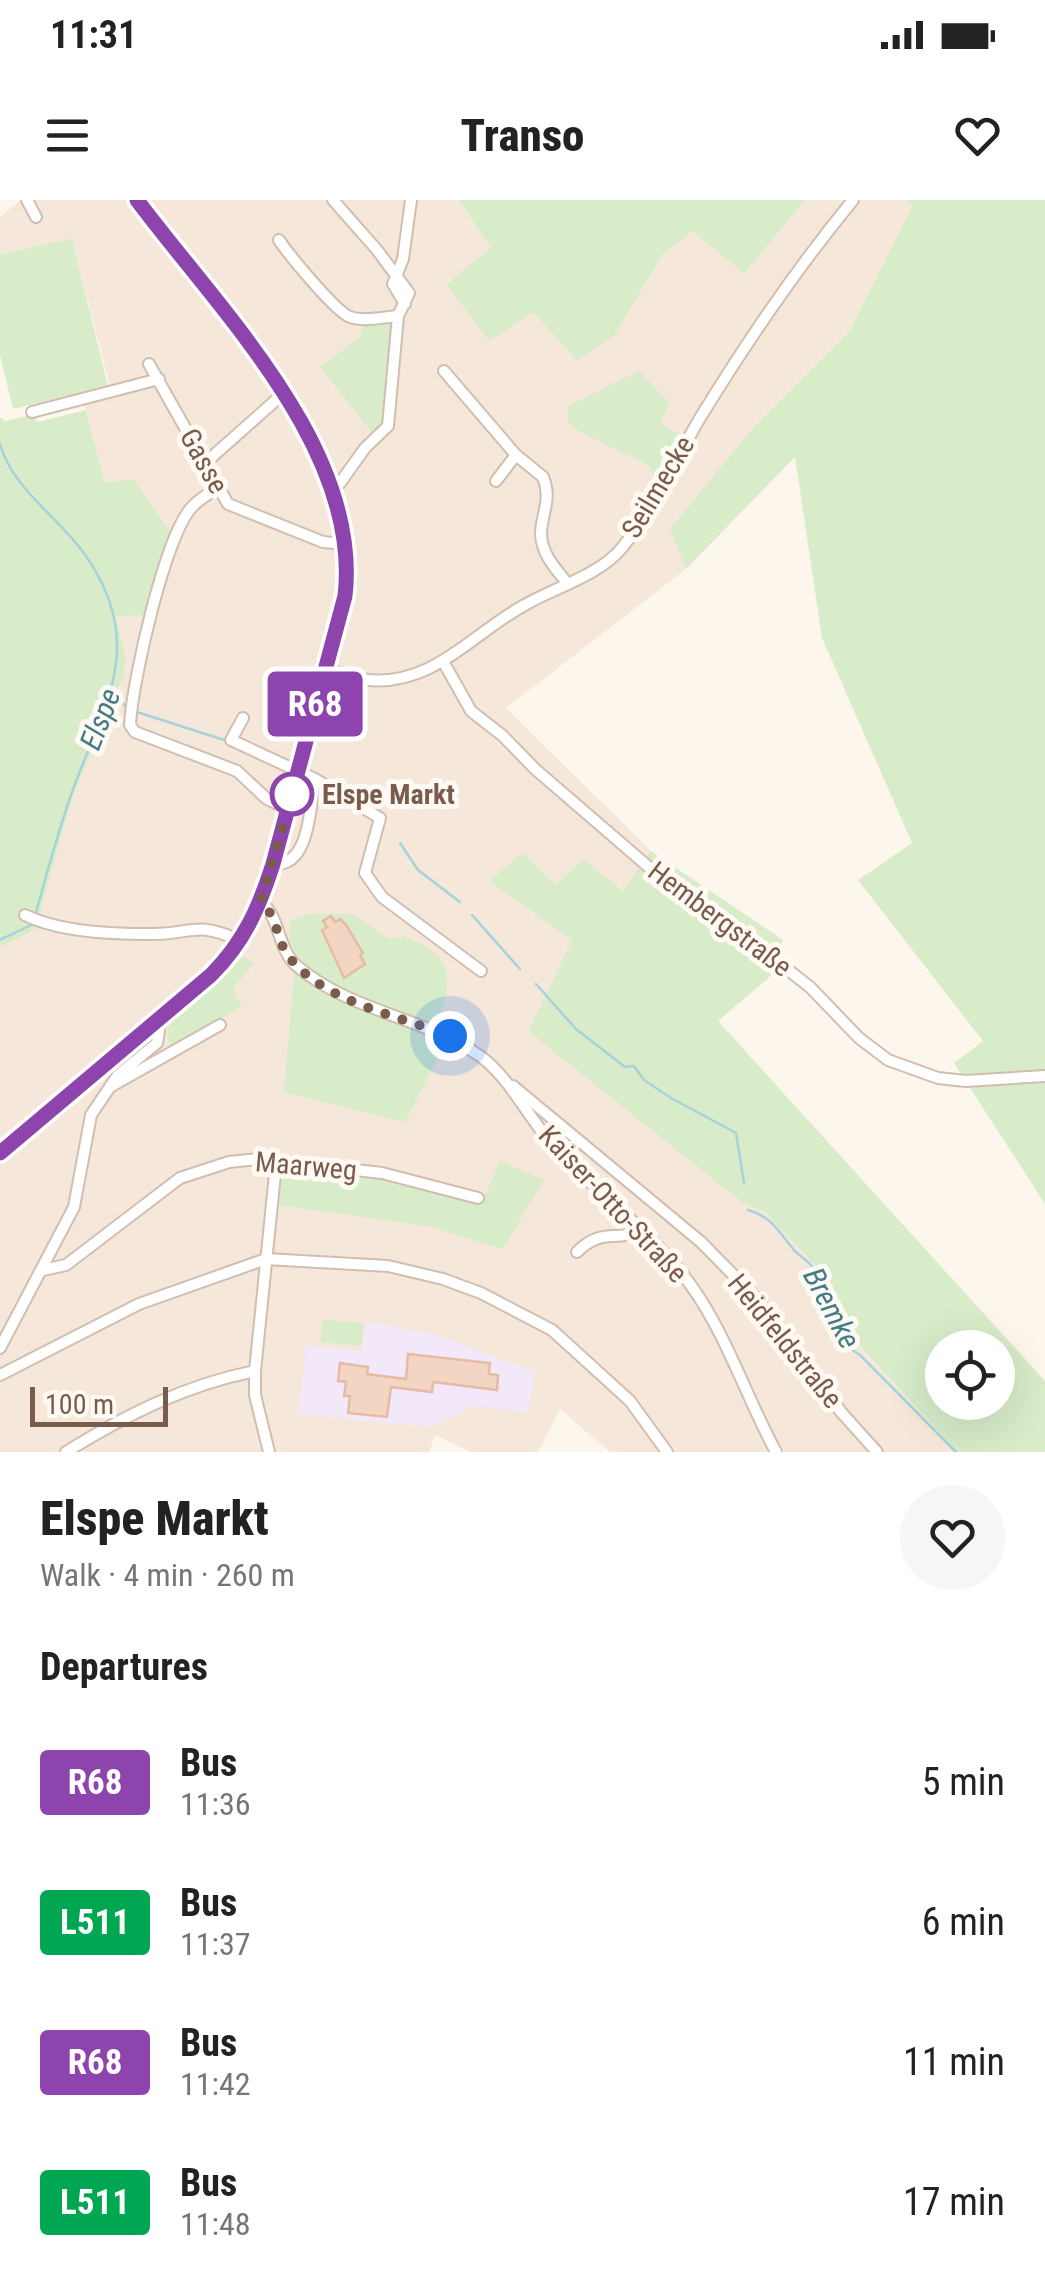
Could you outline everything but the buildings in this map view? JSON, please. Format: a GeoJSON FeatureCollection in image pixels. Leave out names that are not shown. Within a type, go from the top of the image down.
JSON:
{"type":"FeatureCollection","features":[{"type":"Feature","properties":{"kind":"main road"},"geometry":{"type":"LineString","coordinates":[[0,1153],[211,975],[242,942],[273,864],[348,576],[330,489],[309,432],[285,392],[137,200]]}},
{"type":"Feature","properties":{"kind":"street"},"geometry":{"type":"LineString","coordinates":[[27,200],[36,217]]}},
{"type":"Feature","properties":{"kind":"street"},"geometry":{"type":"LineString","coordinates":[[330,489],[388,426],[398,316],[409,293],[332,200]]}},
{"type":"Feature","properties":{"kind":"street"},"geometry":{"type":"LineString","coordinates":[[396,276],[403,259],[410,200]]}},
{"type":"Feature","properties":{"kind":"street","name":"Seilmecke"},"geometry":{"type":"LineString","coordinates":[[324,668],[370,680],[444,664],[524,605],[568,584],[618,552],[658,497],[676,457],[720,385],[853,200]]}},
{"type":"Feature","properties":{"kind":"street"},"geometry":{"type":"LineString","coordinates":[[279,240],[298,268],[314,279],[340,311],[360,319],[398,316]]}},
{"type":"Feature","properties":{"kind":"street","name":"Gasse"},"geometry":{"type":"LineString","coordinates":[[149,364],[217,488],[233,506],[324,542],[344,544]]}},
{"type":"Feature","properties":{"kind":"street"},"geometry":{"type":"LineString","coordinates":[[444,371],[546,485],[548,508],[542,540],[546,555],[568,584]]}},
{"type":"Feature","properties":{"kind":"street"},"geometry":{"type":"LineString","coordinates":[[32,412],[159,379]]}},
{"type":"Feature","properties":{"kind":"street"},"geometry":{"type":"LineString","coordinates":[[204,464],[285,392]]}},
{"type":"Feature","properties":{"kind":"street"},"geometry":{"type":"LineString","coordinates":[[496,481],[516,455]]}},
{"type":"Feature","properties":{"kind":"street"},"geometry":{"type":"LineString","coordinates":[[217,488],[190,508],[172,553],[146,631],[133,698],[132,729],[231,768],[267,799],[288,809]]}},
{"type":"Feature","properties":{"kind":"street","name":"Hembergstraße"},"geometry":{"type":"LineString","coordinates":[[444,664],[471,711],[535,769],[702,913],[762,949],[810,987],[859,1038],[888,1060],[938,1078],[966,1082],[1045,1076]]}},
{"type":"Feature","properties":{"kind":"street"},"geometry":{"type":"LineString","coordinates":[[243,718],[232,740],[315,779],[380,818],[365,873],[382,896],[481,971]]}},
{"type":"Feature","properties":{"kind":"street"},"geometry":{"type":"LineString","coordinates":[[273,864],[286,864],[298,855],[315,779]]}},
{"type":"Feature","properties":{"kind":"street","name":"Kaiser-Otto-Straße"},"geometry":{"type":"LineString","coordinates":[[261,902],[273,918],[286,954],[299,968],[348,997],[450,1036],[486,1060],[566,1160],[640,1228],[687,1280],[710,1314],[776,1452]]}},
{"type":"Feature","properties":{"kind":"street"},"geometry":{"type":"LineString","coordinates":[[31,918],[88,930],[154,934],[194,927],[242,942]]}},
{"type":"Feature","properties":{"kind":"street"},"geometry":{"type":"LineString","coordinates":[[0,1348],[43,1270],[78,1192],[86,1128],[118,1074],[157,1042],[159,1032],[154,1021]]}},
{"type":"Feature","properties":{"kind":"street"},"geometry":{"type":"LineString","coordinates":[[109,1087],[220,1025]]}},
{"type":"Feature","properties":{"kind":"street","name":"Heidfeldstraße"},"geometry":{"type":"LineString","coordinates":[[504,1080],[702,1242],[760,1301],[841,1412],[877,1452]]}},
{"type":"Feature","properties":{"kind":"street","name":"Maarweg"},"geometry":{"type":"LineString","coordinates":[[43,1270],[66,1265],[180,1178],[240,1160],[412,1178],[478,1198]]}},
{"type":"Feature","properties":{"kind":"street"},"geometry":{"type":"LineString","coordinates":[[268,1452],[255,1395],[255,1371],[276,1164]]}},
{"type":"Feature","properties":{"kind":"street"},"geometry":{"type":"LineString","coordinates":[[577,1252],[597,1236],[628,1236],[640,1228]]}},
{"type":"Feature","properties":{"kind":"street"},"geometry":{"type":"LineString","coordinates":[[0,1375],[140,1304],[266,1259],[388,1266],[443,1278],[481,1292],[570,1342],[630,1400],[667,1452]]}},
{"type":"Feature","properties":{"kind":"street"},"geometry":{"type":"LineString","coordinates":[[66,1452],[160,1400],[194,1386],[255,1371]]}},
{"type":"Feature","properties":{"kind":"shaded area"},"geometry":{"type":"Polygon","coordinates":[[[21,200],[459,200],[490,249],[446,283],[615,335],[662,255],[694,231],[744,274],[805,200],[907,200],[912,207],[849,332],[752,429],[671,529],[686,569],[506,708],[651,851],[623,892],[572,940],[528,1031],[743,1203],[765,1211],[820,1271],[833,1318],[957,1452],[610,1452],[560,1409],[538,1452],[471,1452],[435,1435],[429,1452],[0,1452],[0,947],[35,930],[72,798],[118,695],[126,658],[116,615],[148,614],[105,483],[84,402],[112,394],[72,238],[0,255],[0,217],[21,200]]]}},
{"type":"Feature","properties":{"kind":"shaded area"},"geometry":{"type":"Polygon","coordinates":[[[366,1321],[436,1335],[536,1372],[528,1412],[474,1406],[432,1427],[298,1414],[306,1346],[361,1351],[366,1321]]]}},
{"type":"Feature","properties":{"kind":"green space"},"geometry":{"type":"Polygon","coordinates":[[[459,200],[805,200],[744,274],[693,231],[662,255],[615,335],[577,360],[533,312],[489,341],[446,284],[490,248],[459,200]]]}},
{"type":"Feature","properties":{"kind":"green space"},"geometry":{"type":"Polygon","coordinates":[[[907,200],[1045,200],[1045,1204],[954,1063],[983,1041],[858,880],[912,843],[822,638],[795,457],[686,569],[670,529],[752,429],[849,332],[912,207],[907,200]]]}},
{"type":"Feature","properties":{"kind":"green space"},"geometry":{"type":"Polygon","coordinates":[[[72,238],[108,386],[13,409],[0,355],[0,255],[72,238]]]}},
{"type":"Feature","properties":{"kind":"green space"},"geometry":{"type":"Polygon","coordinates":[[[392,321],[382,429],[374,435],[320,367],[359,338],[364,324],[392,321]]]}},
{"type":"Feature","properties":{"kind":"green space"},"geometry":{"type":"Polygon","coordinates":[[[639,371],[670,403],[660,423],[681,435],[656,485],[650,466],[578,431],[568,422],[568,406],[639,371]]]}},
{"type":"Feature","properties":{"kind":"green space"},"geometry":{"type":"Polygon","coordinates":[[[86,410],[105,483],[133,479],[173,536],[148,615],[116,616],[126,658],[123,678],[72,798],[35,930],[0,947],[0,417],[5,421],[35,414],[37,422],[86,410]]]}},
{"type":"Feature","properties":{"kind":"green space"},"geometry":{"type":"Polygon","coordinates":[[[651,851],[783,940],[772,975],[718,1021],[999,1330],[925,1330],[925,1417],[833,1317],[820,1271],[765,1212],[743,1203],[528,1031],[572,940],[489,881],[523,853],[555,885],[583,859],[623,891],[651,851]]]}},
{"type":"Feature","properties":{"kind":"green space"},"geometry":{"type":"Polygon","coordinates":[[[309,914],[352,914],[389,939],[404,936],[434,953],[442,962],[447,983],[437,1028],[343,990],[301,959],[291,940],[291,920],[309,914]]]}},
{"type":"Feature","properties":{"kind":"green space"},"geometry":{"type":"Polygon","coordinates":[[[244,956],[254,964],[233,988],[242,1007],[169,1048],[167,1023],[244,956]]]}},
{"type":"Feature","properties":{"kind":"green space"},"geometry":{"type":"Polygon","coordinates":[[[294,972],[322,990],[447,1041],[405,1122],[284,1092],[294,972]]]}},
{"type":"Feature","properties":{"kind":"green space"},"geometry":{"type":"Polygon","coordinates":[[[500,1161],[544,1180],[503,1249],[427,1226],[277,1205],[279,1176],[288,1169],[410,1183],[481,1205],[500,1161]]]}},
{"type":"Feature","properties":{"kind":"green space"},"geometry":{"type":"Polygon","coordinates":[[[323,1319],[364,1324],[361,1346],[320,1342],[323,1319]]]}},
{"type":"Feature","properties":{"kind":"green space"},"geometry":{"type":"Polygon","coordinates":[[[1015,1348],[1045,1381],[1045,1452],[957,1452],[928,1420],[1015,1420],[1015,1348]]]}},
{"type":"Feature","properties":{"kind":"waterway","name":"Elspe"},"geometry":{"type":"LineString","coordinates":[[0,444],[16,477],[88,559],[105,590],[117,646],[108,699],[69,800],[35,916]]}},
{"type":"Feature","properties":{"kind":"waterway","name":"Bremke"},"geometry":{"type":"LineString","coordinates":[[114,691],[127,709]]}},
{"type":"Feature","properties":{"kind":"waterway","name":"Bremke"},"geometry":{"type":"LineString","coordinates":[[137,712],[224,740]]}},
{"type":"Feature","properties":{"kind":"waterway","name":"Bremke"},"geometry":{"type":"LineString","coordinates":[[400,843],[418,870],[460,902]]}},
{"type":"Feature","properties":{"kind":"waterway","name":"Bremke"},"geometry":{"type":"LineString","coordinates":[[472,915],[520,969]]}},
{"type":"Feature","properties":{"kind":"waterway","name":"Elspe"},"geometry":{"type":"LineString","coordinates":[[0,940],[33,924]]}},
{"type":"Feature","properties":{"kind":"waterway","name":"Bremke"},"geometry":{"type":"LineString","coordinates":[[536,984],[576,1029],[625,1067],[634,1066],[644,1080],[671,1098],[736,1133],[744,1183]]}},
{"type":"Feature","properties":{"kind":"waterway","name":"Bremke"},"geometry":{"type":"LineString","coordinates":[[748,1210],[770,1221],[815,1270],[842,1338],[956,1452]]}},
{"type":"Feature","properties":{"kind":"bus line","name":"R68"},"geometry":{"type":"LineString","coordinates":[[0,1153],[126,1042],[211,975],[242,942],[260,905],[273,864],[348,576],[330,489],[309,432],[285,392],[137,200]]}},
{"type":"Feature","properties":{"kind":"place","name":"Elspe Markt"},"geometry":{"type":"Point","coordinates":[292,794]}},
{"type":"Feature","properties":{"kind":"route"},"geometry":{"type":"LineString","coordinates":[[292,794],[261,902],[273,918],[286,954],[325,986],[450,1036]]}}]}
